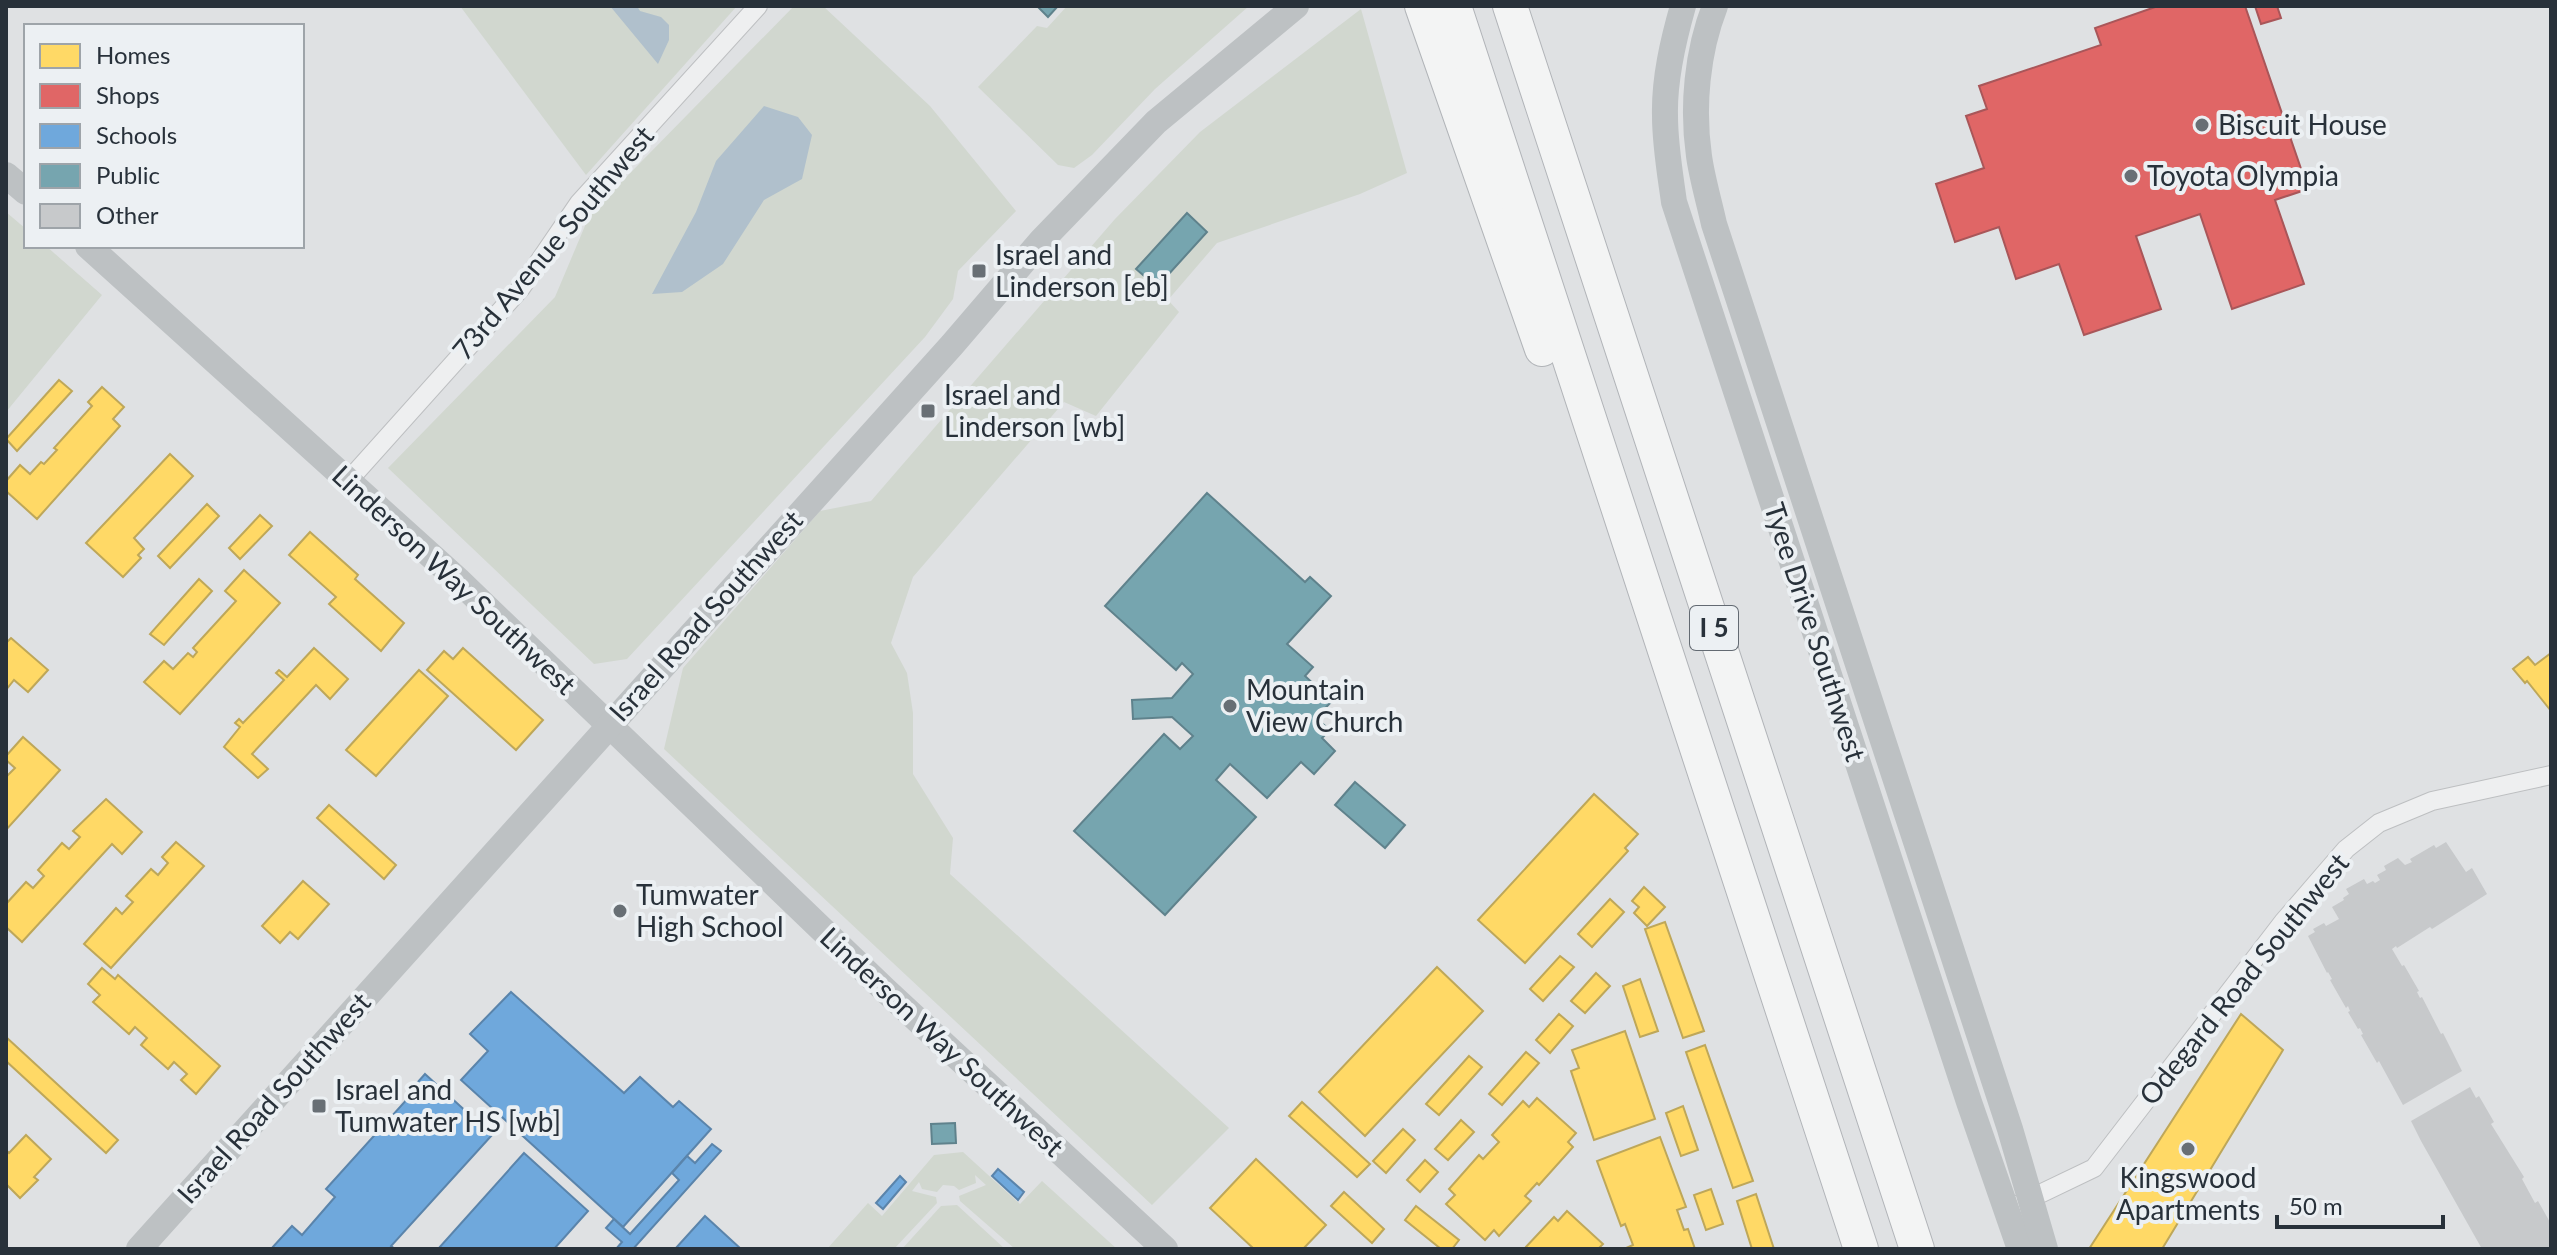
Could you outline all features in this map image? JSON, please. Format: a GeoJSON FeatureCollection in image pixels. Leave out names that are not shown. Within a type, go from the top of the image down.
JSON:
{"type":"FeatureCollection","features":[{"type":"Feature","properties":{"kind":"highway"},"geometry":{"type":"LineString","coordinates":[[1422,6],[1581,456],[1625,566],[1664,649]]}},
{"type":"Feature","properties":{"kind":"highway","name":"I 5"},"geometry":{"type":"LineString","coordinates":[[1454,6],[1861,1249]]}},
{"type":"Feature","properties":{"kind":"highway","name":"I 5"},"geometry":{"type":"LineString","coordinates":[[1510,6],[1917,1249]]}},
{"type":"Feature","properties":{"kind":"street","name":"73rd Avenue Southwest"},"geometry":{"type":"LineString","coordinates":[[348,481],[521,288],[579,203],[758,6]]}},
{"type":"Feature","properties":{"kind":"street","name":"Israel Road Southwest"},"geometry":{"type":"LineString","coordinates":[[139,1249],[952,345],[1042,240],[1156,122],[1296,6]]}},
{"type":"Feature","properties":{"kind":"street","name":"Tyee Drive Southwest"},"geometry":{"type":"LineString","coordinates":[[1683,6],[1671,54],[1664,113],[1674,202],[2020,1249]]}},
{"type":"Feature","properties":{"kind":"street","name":"Tyee Drive Southwest"},"geometry":{"type":"LineString","coordinates":[[1715,6],[1702,56],[1696,103],[1699,156],[1714,224],[2006,1116],[2045,1249]]}},
{"type":"Feature","properties":{"kind":"street"},"geometry":{"type":"LineString","coordinates":[[6,175],[24,190]]}},
{"type":"Feature","properties":{"kind":"street","name":"Linderson Way Southwest"},"geometry":{"type":"LineString","coordinates":[[90,248],[458,580],[894,999],[1165,1249]]}},
{"type":"Feature","properties":{"kind":"street","name":"Odegard Road Southwest"},"geometry":{"type":"LineString","coordinates":[[2006,1209],[2031,1200],[2094,1168],[2283,922],[2346,849],[2379,823],[2432,801],[2551,775]]}},
{"type":"Feature","properties":{"kind":"shaded area"},"geometry":{"type":"Polygon","coordinates":[[[460,6],[737,6],[586,175],[460,6]]]}},
{"type":"Feature","properties":{"kind":"shaded area"},"geometry":{"type":"Polygon","coordinates":[[[794,6],[823,6],[930,106],[1016,211],[958,271],[953,299],[925,337],[627,659],[594,664],[388,468],[555,297],[590,214],[794,6]]]}},
{"type":"Feature","properties":{"kind":"shaded area"},"geometry":{"type":"Polygon","coordinates":[[[1067,6],[1249,6],[1155,89],[1092,155],[1074,168],[1058,165],[978,87],[1037,26],[1047,28],[1067,6]]]}},
{"type":"Feature","properties":{"kind":"shaded area"},"geometry":{"type":"Polygon","coordinates":[[[1361,9],[1407,173],[1360,194],[1217,243],[1168,300],[1179,312],[1096,416],[1064,402],[913,577],[891,643],[907,673],[913,713],[913,774],[953,838],[950,874],[1229,1128],[1152,1205],[664,749],[683,668],[820,511],[871,501],[1115,219],[1200,132],[1361,9]]]}},
{"type":"Feature","properties":{"kind":"shaded area"},"geometry":{"type":"Polygon","coordinates":[[[6,212],[24,227],[24,248],[48,248],[102,295],[6,412],[6,212]]]}},
{"type":"Feature","properties":{"kind":"shaded area"},"geometry":{"type":"Polygon","coordinates":[[[963,1152],[1020,1204],[1042,1181],[1117,1249],[1015,1249],[960,1201],[959,1196],[986,1185],[975,1175],[976,1183],[959,1190],[943,1185],[937,1192],[922,1189],[919,1182],[912,1191],[936,1197],[937,1203],[894,1249],[827,1249],[868,1203],[882,1216],[934,1155],[963,1152]]]}},
{"type":"Feature","properties":{"kind":"shaded area"},"geometry":{"type":"Polygon","coordinates":[[[957,1205],[1005,1249],[902,1249],[941,1206],[957,1205]]]}},
{"type":"Feature","properties":{"kind":"water"},"geometry":{"type":"Polygon","coordinates":[[[610,6],[637,6],[640,11],[661,17],[669,25],[669,40],[658,64],[610,6]]]}},
{"type":"Feature","properties":{"kind":"water"},"geometry":{"type":"Polygon","coordinates":[[[764,106],[798,117],[812,135],[802,179],[764,200],[723,264],[682,292],[652,294],[696,212],[716,161],[764,106]]]}},
{"type":"Feature","properties":{"kind":"building: Homes"},"geometry":{"type":"Polygon","coordinates":[[[59,380],[72,391],[17,451],[6,439],[59,380]]]}},
{"type":"Feature","properties":{"kind":"building: Homes"},"geometry":{"type":"Polygon","coordinates":[[[102,387],[124,407],[113,419],[120,426],[37,519],[6,491],[6,481],[20,465],[30,474],[41,462],[44,464],[57,450],[54,448],[92,406],[88,402],[102,387]]]}},
{"type":"Feature","properties":{"kind":"building: Homes"},"geometry":{"type":"Polygon","coordinates":[[[170,454],[193,476],[134,538],[144,549],[138,555],[141,558],[123,577],[86,543],[170,454]]]}},
{"type":"Feature","properties":{"kind":"building: Homes"},"geometry":{"type":"Polygon","coordinates":[[[207,504],[219,516],[170,568],[158,556],[207,504]]]}},
{"type":"Feature","properties":{"kind":"building: Homes"},"geometry":{"type":"Polygon","coordinates":[[[260,515],[272,526],[240,559],[229,548],[260,515]]]}},
{"type":"Feature","properties":{"kind":"building: Homes"},"geometry":{"type":"Polygon","coordinates":[[[310,532],[358,575],[355,579],[404,623],[381,651],[329,604],[336,597],[289,555],[310,532]]]}},
{"type":"Feature","properties":{"kind":"building: Homes"},"geometry":{"type":"Polygon","coordinates":[[[244,570],[280,603],[180,714],[144,682],[164,661],[173,669],[188,653],[193,657],[197,652],[193,648],[236,601],[225,591],[244,570]]]}},
{"type":"Feature","properties":{"kind":"building: Homes"},"geometry":{"type":"Polygon","coordinates":[[[199,579],[212,591],[164,645],[150,634],[199,579]]]}},
{"type":"Feature","properties":{"kind":"building: Homes"},"geometry":{"type":"Polygon","coordinates":[[[11,638],[48,670],[28,692],[14,680],[6,690],[6,643],[11,638]]]}},
{"type":"Feature","properties":{"kind":"building: Homes"},"geometry":{"type":"Polygon","coordinates":[[[314,648],[348,679],[330,699],[316,685],[252,754],[268,769],[258,778],[224,747],[240,727],[235,723],[239,719],[243,723],[284,680],[276,673],[279,670],[287,677],[314,648]]]}},
{"type":"Feature","properties":{"kind":"building: Homes"},"geometry":{"type":"Polygon","coordinates":[[[463,648],[543,720],[516,750],[427,670],[444,651],[453,659],[463,648]]]}},
{"type":"Feature","properties":{"kind":"building: Homes"},"geometry":{"type":"Polygon","coordinates":[[[2551,653],[2551,711],[2513,669],[2528,657],[2535,665],[2551,653]]]}},
{"type":"Feature","properties":{"kind":"building: Homes"},"geometry":{"type":"Polygon","coordinates":[[[419,670],[448,696],[376,776],[346,750],[419,670]]]}},
{"type":"Feature","properties":{"kind":"building: Homes"},"geometry":{"type":"Polygon","coordinates":[[[23,737],[60,770],[6,830],[6,777],[15,768],[6,756],[23,737]]]}},
{"type":"Feature","properties":{"kind":"building: Homes"},"geometry":{"type":"Polygon","coordinates":[[[1594,794],[1638,834],[1625,848],[1628,851],[1525,963],[1478,920],[1594,794]]]}},
{"type":"Feature","properties":{"kind":"building: Homes"},"geometry":{"type":"Polygon","coordinates":[[[106,799],[142,832],[122,854],[112,844],[22,942],[6,927],[6,904],[26,882],[33,888],[44,876],[38,870],[62,843],[69,849],[80,837],[73,831],[106,799]]]}},
{"type":"Feature","properties":{"kind":"building: Homes"},"geometry":{"type":"Polygon","coordinates":[[[329,805],[396,865],[384,879],[317,818],[329,805]]]}},
{"type":"Feature","properties":{"kind":"building: Homes"},"geometry":{"type":"Polygon","coordinates":[[[176,842],[204,866],[111,968],[84,944],[116,908],[122,914],[133,902],[126,896],[151,869],[158,875],[168,863],[162,857],[176,842]]]}},
{"type":"Feature","properties":{"kind":"building: Homes"},"geometry":{"type":"Polygon","coordinates":[[[303,881],[329,904],[298,939],[290,932],[280,943],[262,926],[303,881]]]}},
{"type":"Feature","properties":{"kind":"building: Homes"},"geometry":{"type":"Polygon","coordinates":[[[1644,887],[1665,907],[1647,926],[1634,913],[1639,907],[1632,901],[1644,887]]]}},
{"type":"Feature","properties":{"kind":"building: Homes"},"geometry":{"type":"Polygon","coordinates":[[[1610,899],[1624,912],[1592,947],[1578,934],[1610,899]]]}},
{"type":"Feature","properties":{"kind":"building: Homes"},"geometry":{"type":"Polygon","coordinates":[[[1665,922],[1704,1031],[1683,1038],[1645,929],[1665,922]]]}},
{"type":"Feature","properties":{"kind":"building: Homes"},"geometry":{"type":"Polygon","coordinates":[[[1560,956],[1574,967],[1543,1001],[1530,989],[1560,956]]]}},
{"type":"Feature","properties":{"kind":"building: Homes"},"geometry":{"type":"Polygon","coordinates":[[[1437,967],[1483,1011],[1365,1136],[1319,1092],[1437,967]]]}},
{"type":"Feature","properties":{"kind":"building: Homes"},"geometry":{"type":"Polygon","coordinates":[[[102,968],[115,979],[118,975],[220,1066],[196,1094],[181,1080],[187,1074],[174,1062],[168,1069],[141,1045],[147,1038],[135,1027],[129,1034],[93,1002],[100,995],[88,984],[102,968]]]}},
{"type":"Feature","properties":{"kind":"building: Homes"},"geometry":{"type":"Polygon","coordinates":[[[1596,973],[1610,986],[1585,1013],[1571,1001],[1596,973]]]}},
{"type":"Feature","properties":{"kind":"building: Homes"},"geometry":{"type":"Polygon","coordinates":[[[1640,979],[1658,1031],[1640,1037],[1623,986],[1640,979]]]}},
{"type":"Feature","properties":{"kind":"building: Homes"},"geometry":{"type":"Polygon","coordinates":[[[1559,1014],[1573,1026],[1550,1053],[1536,1040],[1559,1014]]]}},
{"type":"Feature","properties":{"kind":"building: Homes","name":"Kingswood Apartments"},"geometry":{"type":"Polygon","coordinates":[[[2241,1014],[2283,1050],[2162,1249],[2089,1249],[2241,1014]]]}},
{"type":"Feature","properties":{"kind":"building: Homes"},"geometry":{"type":"Polygon","coordinates":[[[1625,1031],[1655,1119],[1594,1140],[1571,1071],[1579,1068],[1572,1050],[1625,1031]]]}},
{"type":"Feature","properties":{"kind":"building: Homes"},"geometry":{"type":"Polygon","coordinates":[[[6,1037],[118,1140],[106,1153],[6,1061],[6,1037]]]}},
{"type":"Feature","properties":{"kind":"building: Homes"},"geometry":{"type":"Polygon","coordinates":[[[1705,1045],[1753,1181],[1733,1188],[1686,1052],[1705,1045]]]}},
{"type":"Feature","properties":{"kind":"building: Homes"},"geometry":{"type":"Polygon","coordinates":[[[1526,1052],[1539,1063],[1502,1105],[1489,1094],[1526,1052]]]}},
{"type":"Feature","properties":{"kind":"building: Homes"},"geometry":{"type":"Polygon","coordinates":[[[1469,1056],[1482,1067],[1439,1115],[1426,1104],[1469,1056]]]}},
{"type":"Feature","properties":{"kind":"building: Homes"},"geometry":{"type":"Polygon","coordinates":[[[1537,1098],[1576,1133],[1568,1142],[1573,1147],[1525,1196],[1531,1201],[1499,1236],[1494,1230],[1485,1240],[1446,1204],[1455,1195],[1449,1189],[1479,1155],[1483,1159],[1499,1142],[1492,1135],[1523,1101],[1529,1107],[1537,1098]]]}},
{"type":"Feature","properties":{"kind":"building: Homes"},"geometry":{"type":"Polygon","coordinates":[[[1302,1102],[1370,1164],[1357,1177],[1289,1116],[1302,1102]]]}},
{"type":"Feature","properties":{"kind":"building: Homes"},"geometry":{"type":"Polygon","coordinates":[[[1683,1106],[1698,1150],[1681,1156],[1666,1113],[1683,1106]]]}},
{"type":"Feature","properties":{"kind":"building: Homes"},"geometry":{"type":"Polygon","coordinates":[[[1461,1120],[1474,1132],[1448,1160],[1435,1149],[1461,1120]]]}},
{"type":"Feature","properties":{"kind":"building: Homes"},"geometry":{"type":"Polygon","coordinates":[[[1403,1129],[1415,1140],[1386,1173],[1373,1161],[1403,1129]]]}},
{"type":"Feature","properties":{"kind":"building: Homes"},"geometry":{"type":"Polygon","coordinates":[[[26,1135],[51,1159],[34,1177],[38,1180],[20,1198],[6,1184],[6,1150],[9,1153],[26,1135]]]}},
{"type":"Feature","properties":{"kind":"building: Homes"},"geometry":{"type":"Polygon","coordinates":[[[1660,1137],[1686,1207],[1677,1210],[1695,1249],[1624,1249],[1633,1245],[1625,1224],[1621,1226],[1597,1161],[1660,1137]]]}},
{"type":"Feature","properties":{"kind":"building: Homes"},"geometry":{"type":"Polygon","coordinates":[[[1256,1159],[1326,1225],[1303,1249],[1254,1249],[1210,1208],[1256,1159]]]}},
{"type":"Feature","properties":{"kind":"building: Homes"},"geometry":{"type":"Polygon","coordinates":[[[1425,1160],[1438,1172],[1420,1192],[1407,1180],[1425,1160]]]}},
{"type":"Feature","properties":{"kind":"building: Homes"},"geometry":{"type":"Polygon","coordinates":[[[1711,1189],[1723,1224],[1706,1230],[1694,1195],[1711,1189]]]}},
{"type":"Feature","properties":{"kind":"building: Homes"},"geometry":{"type":"Polygon","coordinates":[[[1344,1192],[1384,1229],[1372,1243],[1331,1206],[1344,1192]]]}},
{"type":"Feature","properties":{"kind":"building: Homes"},"geometry":{"type":"Polygon","coordinates":[[[1756,1194],[1774,1249],[1752,1249],[1737,1201],[1756,1194]]]}},
{"type":"Feature","properties":{"kind":"building: Homes"},"geometry":{"type":"Polygon","coordinates":[[[1416,1206],[1459,1240],[1452,1249],[1441,1249],[1405,1220],[1416,1206]]]}},
{"type":"Feature","properties":{"kind":"building: Homes"},"geometry":{"type":"Polygon","coordinates":[[[1567,1211],[1603,1244],[1598,1249],[1524,1249],[1554,1217],[1558,1221],[1567,1211]]]}},
{"type":"Feature","properties":{"kind":"building: Shops","name":"Toyota Olympia"},"geometry":{"type":"Polygon","coordinates":[[[2158,6],[2245,6],[2308,189],[2275,200],[2304,284],[2232,309],[2200,214],[2136,236],[2161,309],[2084,335],[2059,264],[2016,279],[1999,227],[1955,242],[1936,184],[1984,168],[1966,116],[1987,109],[1979,86],[2101,45],[2095,28],[2158,6]]]}},
{"type":"Feature","properties":{"kind":"building: Shops"},"geometry":{"type":"Polygon","coordinates":[[[2255,6],[2277,6],[2281,18],[2261,24],[2255,6]]]}},
{"type":"Feature","properties":{"kind":"building: Schools"},"geometry":{"type":"Polygon","coordinates":[[[511,992],[624,1093],[640,1077],[673,1107],[679,1101],[711,1129],[623,1227],[461,1080],[488,1051],[470,1034],[511,992]]]}},
{"type":"Feature","properties":{"kind":"building: Schools"},"geometry":{"type":"Polygon","coordinates":[[[425,1074],[492,1135],[391,1246],[395,1249],[271,1249],[292,1226],[302,1235],[335,1197],[326,1189],[410,1096],[408,1093],[425,1074]]]}},
{"type":"Feature","properties":{"kind":"building: Schools"},"geometry":{"type":"Polygon","coordinates":[[[712,1144],[721,1151],[633,1249],[616,1249],[622,1242],[606,1228],[614,1219],[630,1234],[679,1180],[672,1173],[687,1156],[695,1163],[712,1144]]]}},
{"type":"Feature","properties":{"kind":"building: Schools"},"geometry":{"type":"Polygon","coordinates":[[[524,1153],[588,1211],[554,1249],[438,1249],[524,1153]]]}},
{"type":"Feature","properties":{"kind":"building: Schools"},"geometry":{"type":"Polygon","coordinates":[[[998,1169],[1024,1192],[1018,1200],[992,1176],[998,1169]]]}},
{"type":"Feature","properties":{"kind":"building: Schools"},"geometry":{"type":"Polygon","coordinates":[[[900,1176],[906,1182],[883,1209],[876,1203],[900,1176]]]}},
{"type":"Feature","properties":{"kind":"building: Schools"},"geometry":{"type":"Polygon","coordinates":[[[705,1216],[741,1249],[675,1249],[705,1216]]]}},
{"type":"Feature","properties":{"kind":"building: Public"},"geometry":{"type":"Polygon","coordinates":[[[1037,6],[1058,6],[1048,17],[1037,6]]]}},
{"type":"Feature","properties":{"kind":"building: Public"},"geometry":{"type":"Polygon","coordinates":[[[1187,213],[1207,232],[1157,287],[1136,269],[1187,213]]]}},
{"type":"Feature","properties":{"kind":"building: Public","name":"Mountain View Church"},"geometry":{"type":"Polygon","coordinates":[[[1207,493],[1305,582],[1310,577],[1331,596],[1287,644],[1313,667],[1305,676],[1332,701],[1316,718],[1330,730],[1322,738],[1335,751],[1314,774],[1301,762],[1267,798],[1230,764],[1216,780],[1256,817],[1165,915],[1074,831],[1164,734],[1180,749],[1193,736],[1172,717],[1133,719],[1132,700],[1172,698],[1193,674],[1182,663],[1176,670],[1105,606],[1207,493]]]}},
{"type":"Feature","properties":{"kind":"building: Public"},"geometry":{"type":"Polygon","coordinates":[[[1355,782],[1405,825],[1385,848],[1335,805],[1355,782]]]}},
{"type":"Feature","properties":{"kind":"building: Public"},"geometry":{"type":"Polygon","coordinates":[[[955,1123],[956,1143],[932,1144],[931,1124],[955,1123]]]}},
{"type":"Feature","properties":{"kind":"building: Other"},"geometry":{"type":"Polygon","coordinates":[[[2446,842],[2466,872],[2472,868],[2487,894],[2432,929],[2430,927],[2392,949],[2419,991],[2420,998],[2443,1033],[2462,1071],[2403,1105],[2308,936],[2315,932],[2313,929],[2339,919],[2332,907],[2349,894],[2346,889],[2364,879],[2367,884],[2375,883],[2380,880],[2377,875],[2386,870],[2384,866],[2398,858],[2405,865],[2434,845],[2436,848],[2446,842]]]}},
{"type":"Feature","properties":{"kind":"building: Other"},"geometry":{"type":"Polygon","coordinates":[[[2470,1087],[2476,1098],[2479,1096],[2535,1203],[2538,1201],[2551,1224],[2551,1249],[2482,1249],[2411,1121],[2470,1087]]]}},
{"type":"Feature","properties":{"kind":"place","name":"Biscuit House"},"geometry":{"type":"Point","coordinates":[2202,125]}},
{"type":"Feature","properties":{"kind":"place","name":"Toyota Olympia"},"geometry":{"type":"Point","coordinates":[2131,176]}},
{"type":"Feature","properties":{"kind":"place","name":"Israel and Linderson [eb]"},"geometry":{"type":"Point","coordinates":[979,271]}},
{"type":"Feature","properties":{"kind":"place","name":"Israel and Linderson [wb]"},"geometry":{"type":"Point","coordinates":[928,411]}},
{"type":"Feature","properties":{"kind":"place","name":"Mountain View Church"},"geometry":{"type":"Point","coordinates":[1230,706]}},
{"type":"Feature","properties":{"kind":"place","name":"Tumwater High School"},"geometry":{"type":"Point","coordinates":[620,911]}},
{"type":"Feature","properties":{"kind":"place","name":"Israel and Tumwater HS [wb]"},"geometry":{"type":"Point","coordinates":[319,1106]}},
{"type":"Feature","properties":{"kind":"place","name":"Kingswood Apartments"},"geometry":{"type":"Point","coordinates":[2188,1149]}}]}
